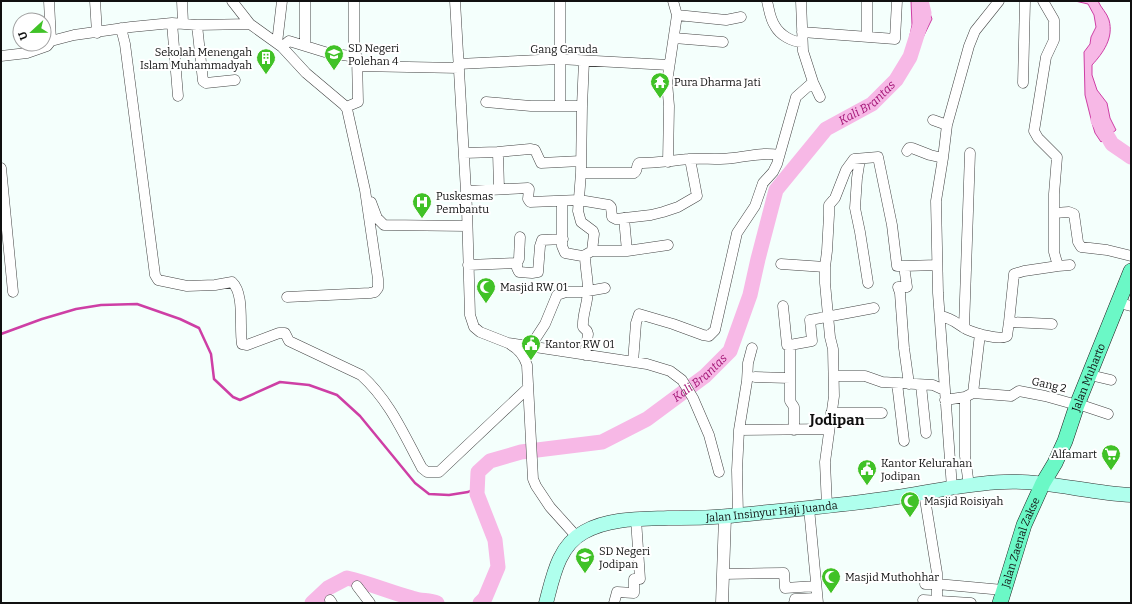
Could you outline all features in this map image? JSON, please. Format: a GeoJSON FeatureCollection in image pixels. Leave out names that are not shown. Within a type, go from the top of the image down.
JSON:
{"type":"FeatureCollection","features":[{"type":"Feature","properties":{"kind":"main road","name":"Jalan Muharto"},"geometry":{"type":"LineString","coordinates":[[1043,483],[1055,463],[1090,375],[1125,304],[1131,271]]}},
{"type":"Feature","properties":{"kind":"main road","name":"Jalan Insinyur Haji Juanda"},"geometry":{"type":"LineString","coordinates":[[546,603],[558,562],[566,548],[585,531],[596,526],[636,519],[731,516],[809,508],[1004,482],[1043,483],[1131,495]]}},
{"type":"Feature","properties":{"kind":"main road","name":"Jalan Zaenal Zakse"},"geometry":{"type":"LineString","coordinates":[[1002,597],[1024,525],[1043,483]]}},
{"type":"Feature","properties":{"kind":"street"},"geometry":{"type":"LineString","coordinates":[[49,1],[50,12]]}},
{"type":"Feature","properties":{"kind":"street"},"geometry":{"type":"LineString","coordinates":[[95,1],[97,32]]}},
{"type":"Feature","properties":{"kind":"street"},"geometry":{"type":"LineString","coordinates":[[182,1],[182,23]]}},
{"type":"Feature","properties":{"kind":"street"},"geometry":{"type":"LineString","coordinates":[[232,1],[250,24],[280,45],[306,73],[346,107],[365,190],[378,288],[375,292],[370,293],[287,297]]}},
{"type":"Feature","properties":{"kind":"street"},"geometry":{"type":"LineString","coordinates":[[280,45],[282,1]]}},
{"type":"Feature","properties":{"kind":"street"},"geometry":{"type":"LineString","coordinates":[[305,1],[305,45]]}},
{"type":"Feature","properties":{"kind":"street"},"geometry":{"type":"LineString","coordinates":[[346,107],[358,102],[355,61],[354,1]]}},
{"type":"Feature","properties":{"kind":"street"},"geometry":{"type":"LineString","coordinates":[[455,1],[466,191],[470,315],[474,327],[483,334],[508,343],[633,362],[670,371],[682,380],[693,398],[709,435],[719,472]]}},
{"type":"Feature","properties":{"kind":"street"},"geometry":{"type":"LineString","coordinates":[[560,1],[560,105]]}},
{"type":"Feature","properties":{"kind":"street"},"geometry":{"type":"LineString","coordinates":[[668,162],[669,106],[667,82],[677,15],[673,1]]}},
{"type":"Feature","properties":{"kind":"street"},"geometry":{"type":"LineString","coordinates":[[767,1],[775,27],[790,40],[794,42],[802,42]]}},
{"type":"Feature","properties":{"kind":"street"},"geometry":{"type":"LineString","coordinates":[[801,1],[804,58],[820,96]]}},
{"type":"Feature","properties":{"kind":"street"},"geometry":{"type":"LineString","coordinates":[[867,1],[867,37]]}},
{"type":"Feature","properties":{"kind":"street"},"geometry":{"type":"LineString","coordinates":[[802,32],[895,39],[897,1]]}},
{"type":"Feature","properties":{"kind":"street"},"geometry":{"type":"LineString","coordinates":[[952,488],[937,266],[936,201],[947,125],[956,89],[975,31],[999,1]]}},
{"type":"Feature","properties":{"kind":"street"},"geometry":{"type":"LineString","coordinates":[[1023,83],[1025,1]]}},
{"type":"Feature","properties":{"kind":"street"},"geometry":{"type":"LineString","coordinates":[[1043,1],[1054,20],[1054,40],[1046,57],[1034,128],[1035,134],[1038,138],[1057,157],[1054,194],[1054,252],[1058,266]]}},
{"type":"Feature","properties":{"kind":"street"},"geometry":{"type":"LineString","coordinates":[[677,15],[726,20],[741,17]]}},
{"type":"Feature","properties":{"kind":"street"},"geometry":{"type":"LineString","coordinates":[[52,41],[74,35],[121,28],[172,23],[197,25],[250,24]]}},
{"type":"Feature","properties":{"kind":"street"},"geometry":{"type":"LineString","coordinates":[[172,23],[178,96]]}},
{"type":"Feature","properties":{"kind":"street"},"geometry":{"type":"LineString","coordinates":[[197,25],[203,81],[206,83],[235,80]]}},
{"type":"Feature","properties":{"kind":"street"},"geometry":{"type":"LineString","coordinates":[[121,28],[125,44],[155,275],[158,280],[187,286],[215,285],[232,282],[236,287],[239,299],[242,344],[247,345],[279,333],[285,333],[288,341],[361,375],[369,382],[390,407],[422,468],[427,472],[439,472],[528,388]]}},
{"type":"Feature","properties":{"kind":"street"},"geometry":{"type":"LineString","coordinates":[[674,38],[723,42]]}},
{"type":"Feature","properties":{"kind":"street","name":"Gang Garuda"},"geometry":{"type":"LineString","coordinates":[[280,45],[289,41],[355,61],[458,66],[559,59],[669,65]]}},
{"type":"Feature","properties":{"kind":"street"},"geometry":{"type":"LineString","coordinates":[[1,56],[30,52]]}},
{"type":"Feature","properties":{"kind":"street"},"geometry":{"type":"LineString","coordinates":[[584,61],[579,218],[581,222],[593,231],[594,234],[588,253],[585,272],[588,291],[582,322],[583,328],[588,334],[585,354]]}},
{"type":"Feature","properties":{"kind":"street"},"geometry":{"type":"LineString","coordinates":[[633,362],[636,323],[639,314],[703,335],[709,336],[715,330],[737,233],[755,206],[763,182],[773,172],[796,97],[813,82]]}},
{"type":"Feature","properties":{"kind":"street"},"geometry":{"type":"LineString","coordinates":[[486,102],[531,106],[582,106]]}},
{"type":"Feature","properties":{"kind":"street"},"geometry":{"type":"LineString","coordinates":[[933,120],[947,125]]}},
{"type":"Feature","properties":{"kind":"street"},"geometry":{"type":"LineString","coordinates":[[908,151],[909,148],[912,148],[943,158]]}},
{"type":"Feature","properties":{"kind":"street"},"geometry":{"type":"LineString","coordinates":[[464,153],[530,149],[535,150],[541,163],[581,161]]}},
{"type":"Feature","properties":{"kind":"street"},"geometry":{"type":"LineString","coordinates":[[498,152],[499,189]]}},
{"type":"Feature","properties":{"kind":"street"},"geometry":{"type":"LineString","coordinates":[[581,173],[631,174],[636,171],[640,163],[668,162],[690,159],[732,158],[768,153],[779,155]]}},
{"type":"Feature","properties":{"kind":"street"},"geometry":{"type":"LineString","coordinates":[[964,328],[970,153]]}},
{"type":"Feature","properties":{"kind":"street"},"geometry":{"type":"LineString","coordinates":[[827,506],[825,462],[834,396],[833,349],[828,317],[825,267],[829,205],[835,198],[846,170],[854,159],[878,157],[892,225],[897,266],[937,266]]}},
{"type":"Feature","properties":{"kind":"street"},"geometry":{"type":"LineString","coordinates":[[466,191],[528,188],[528,199],[530,202],[579,200],[608,205],[611,207],[612,218],[616,219],[652,215],[663,212],[695,198],[697,194],[690,159]]}},
{"type":"Feature","properties":{"kind":"street"},"geometry":{"type":"LineString","coordinates":[[860,159],[855,208],[868,283]]}},
{"type":"Feature","properties":{"kind":"street"},"geometry":{"type":"LineString","coordinates":[[1,168],[4,231],[13,292]]}},
{"type":"Feature","properties":{"kind":"street"},"geometry":{"type":"LineString","coordinates":[[365,190],[377,218],[384,225],[467,226]]}},
{"type":"Feature","properties":{"kind":"street"},"geometry":{"type":"LineString","coordinates":[[562,201],[562,246],[565,253],[627,251],[668,245]]}},
{"type":"Feature","properties":{"kind":"street"},"geometry":{"type":"LineString","coordinates":[[1054,213],[1073,213],[1075,216],[1078,242],[1082,247],[1107,250],[1131,256]]}},
{"type":"Feature","properties":{"kind":"street"},"geometry":{"type":"LineString","coordinates":[[624,218],[627,251]]}},
{"type":"Feature","properties":{"kind":"street"},"geometry":{"type":"LineString","coordinates":[[520,237],[517,268],[519,272],[532,274],[536,273],[538,270],[540,243],[542,240],[563,239]]}},
{"type":"Feature","properties":{"kind":"street"},"geometry":{"type":"LineString","coordinates":[[468,265],[517,263]]}},
{"type":"Feature","properties":{"kind":"street"},"geometry":{"type":"LineString","coordinates":[[781,264],[825,267]]}},
{"type":"Feature","properties":{"kind":"street"},"geometry":{"type":"LineString","coordinates":[[940,316],[952,320],[964,328],[980,334],[1005,338],[1007,336],[1009,322],[1014,274],[1024,271],[1070,265]]}},
{"type":"Feature","properties":{"kind":"street"},"geometry":{"type":"LineString","coordinates":[[904,266],[907,287],[898,287],[900,293],[904,348],[909,384]]}},
{"type":"Feature","properties":{"kind":"street"},"geometry":{"type":"LineString","coordinates":[[530,347],[545,324],[558,296],[566,292],[582,292],[605,288]]}},
{"type":"Feature","properties":{"kind":"street"},"geometry":{"type":"LineString","coordinates":[[783,306],[787,345],[790,345],[790,401],[794,407],[794,430]]}},
{"type":"Feature","properties":{"kind":"street"},"geometry":{"type":"LineString","coordinates":[[790,345],[812,341],[810,320],[874,308]]}},
{"type":"Feature","properties":{"kind":"street"},"geometry":{"type":"LineString","coordinates":[[1009,322],[1052,324]]}},
{"type":"Feature","properties":{"kind":"street"},"geometry":{"type":"LineString","coordinates":[[969,486],[965,454],[969,395],[980,334]]}},
{"type":"Feature","properties":{"kind":"street"},"geometry":{"type":"LineString","coordinates":[[508,343],[519,350],[527,365],[533,479],[550,507],[577,537]]}},
{"type":"Feature","properties":{"kind":"street"},"geometry":{"type":"LineString","coordinates":[[722,603],[723,574],[737,470],[739,430],[747,381],[748,363],[752,348]]}},
{"type":"Feature","properties":{"kind":"street"},"geometry":{"type":"LineString","coordinates":[[1090,375],[1111,380]]}},
{"type":"Feature","properties":{"kind":"street"},"geometry":{"type":"LineString","coordinates":[[834,376],[865,376],[882,382],[933,385],[945,395]]}},
{"type":"Feature","properties":{"kind":"street"},"geometry":{"type":"LineString","coordinates":[[755,377],[790,378]]}},
{"type":"Feature","properties":{"kind":"street"},"geometry":{"type":"LineString","coordinates":[[897,383],[904,441]]}},
{"type":"Feature","properties":{"kind":"street"},"geometry":{"type":"LineString","coordinates":[[921,384],[926,433]]}},
{"type":"Feature","properties":{"kind":"street","name":"Gang 2"},"geometry":{"type":"LineString","coordinates":[[945,395],[1011,396],[1019,391],[1078,404],[1108,414]]}},
{"type":"Feature","properties":{"kind":"street"},"geometry":{"type":"LineString","coordinates":[[831,413],[882,413]]}},
{"type":"Feature","properties":{"kind":"street"},"geometry":{"type":"LineString","coordinates":[[739,430],[829,429]]}},
{"type":"Feature","properties":{"kind":"street"},"geometry":{"type":"LineString","coordinates":[[924,492],[934,552],[937,601]]}},
{"type":"Feature","properties":{"kind":"street"},"geometry":{"type":"LineString","coordinates":[[794,603],[794,599],[817,600],[809,508]]}},
{"type":"Feature","properties":{"kind":"street"},"geometry":{"type":"LineString","coordinates":[[614,603],[617,592],[634,593],[634,579],[640,579],[636,519]]}},
{"type":"Feature","properties":{"kind":"street"},"geometry":{"type":"LineString","coordinates":[[723,574],[784,573],[785,588],[816,586]]}},
{"type":"Feature","properties":{"kind":"street"},"geometry":{"type":"LineString","coordinates":[[925,584],[937,584],[1002,597]]}},
{"type":"Feature","properties":{"kind":"street"},"geometry":{"type":"LineString","coordinates":[[357,586],[370,603]]}},
{"type":"Feature","properties":{"kind":"street"},"geometry":{"type":"LineString","coordinates":[[923,600],[971,603]]}},
{"type":"Feature","properties":{"kind":"shaded area"},"geometry":{"type":"Polygon","coordinates":[[[911,1],[927,1],[932,19],[916,52],[907,50],[912,25],[911,1]]]}},
{"type":"Feature","properties":{"kind":"shaded area"},"geometry":{"type":"Polygon","coordinates":[[[1075,1],[1098,1],[1109,20],[1109,39],[1104,50],[1092,65],[1092,75],[1097,90],[1107,103],[1110,118],[1116,130],[1101,142],[1095,133],[1085,95],[1084,52],[1090,44],[1091,37],[1096,27],[1094,15],[1088,4],[1075,1]]]}},
{"type":"Feature","properties":{"kind":"waterway","name":"Kali Brantas"},"geometry":{"type":"LineString","coordinates":[[480,603],[485,598],[498,567],[495,540],[477,494],[478,472],[490,461],[521,452],[602,442],[647,419],[705,376],[730,351],[750,295],[776,190],[826,129],[872,104],[896,80],[910,57],[924,13],[921,1]]}},
{"type":"Feature","properties":{"kind":"waterway","name":"Kali Brantas"},"geometry":{"type":"LineString","coordinates":[[1098,120],[1112,144],[1131,157]]}},
{"type":"Feature","properties":{"kind":"waterway"},"geometry":{"type":"LineString","coordinates":[[1,334],[42,319],[76,309],[101,305],[137,304],[180,319],[199,328],[211,354],[214,379],[233,397],[240,400],[280,382],[309,385],[337,395],[360,416],[415,483],[429,494],[449,495],[468,492],[478,487]]}},
{"type":"Feature","properties":{"kind":"waterway","name":"Kali Brantas"},"geometry":{"type":"LineString","coordinates":[[312,603],[328,588],[347,578],[415,599],[437,603]]}},
{"type":"Feature","properties":{"kind":"place","name":"SD Negeri Polehan 4"},"geometry":{"type":"Point","coordinates":[334,71]}},
{"type":"Feature","properties":{"kind":"place","name":"Sekolah Menengah Islam Muhammadyah"},"geometry":{"type":"Point","coordinates":[266,75]}},
{"type":"Feature","properties":{"kind":"place","name":"Pura Dharma Jati"},"geometry":{"type":"Point","coordinates":[660,99]}},
{"type":"Feature","properties":{"kind":"place","name":"Puskesmas Pembantu"},"geometry":{"type":"Point","coordinates":[422,219]}},
{"type":"Feature","properties":{"kind":"place","name":"Masjid RW 01"},"geometry":{"type":"Point","coordinates":[486,304]}},
{"type":"Feature","properties":{"kind":"place","name":"Kantor RW 01"},"geometry":{"type":"Point","coordinates":[531,361]}},
{"type":"Feature","properties":{"kind":"place","name":"Alfamart"},"geometry":{"type":"Point","coordinates":[1111,471]}},
{"type":"Feature","properties":{"kind":"place","name":"Kantor Kelurahan Jodipan"},"geometry":{"type":"Point","coordinates":[867,486]}},
{"type":"Feature","properties":{"kind":"place","name":"Masjid Roisiyah"},"geometry":{"type":"Point","coordinates":[910,518]}},
{"type":"Feature","properties":{"kind":"place","name":"SD Negeri Jodipan"},"geometry":{"type":"Point","coordinates":[585,574]}},
{"type":"Feature","properties":{"kind":"place","name":"Masjid Muthohhar"},"geometry":{"type":"Point","coordinates":[831,594]}},
{"type":"Feature","properties":{"kind":"district","name":"Jodipan"},"geometry":{"type":"Point","coordinates":[837,420]}}]}
